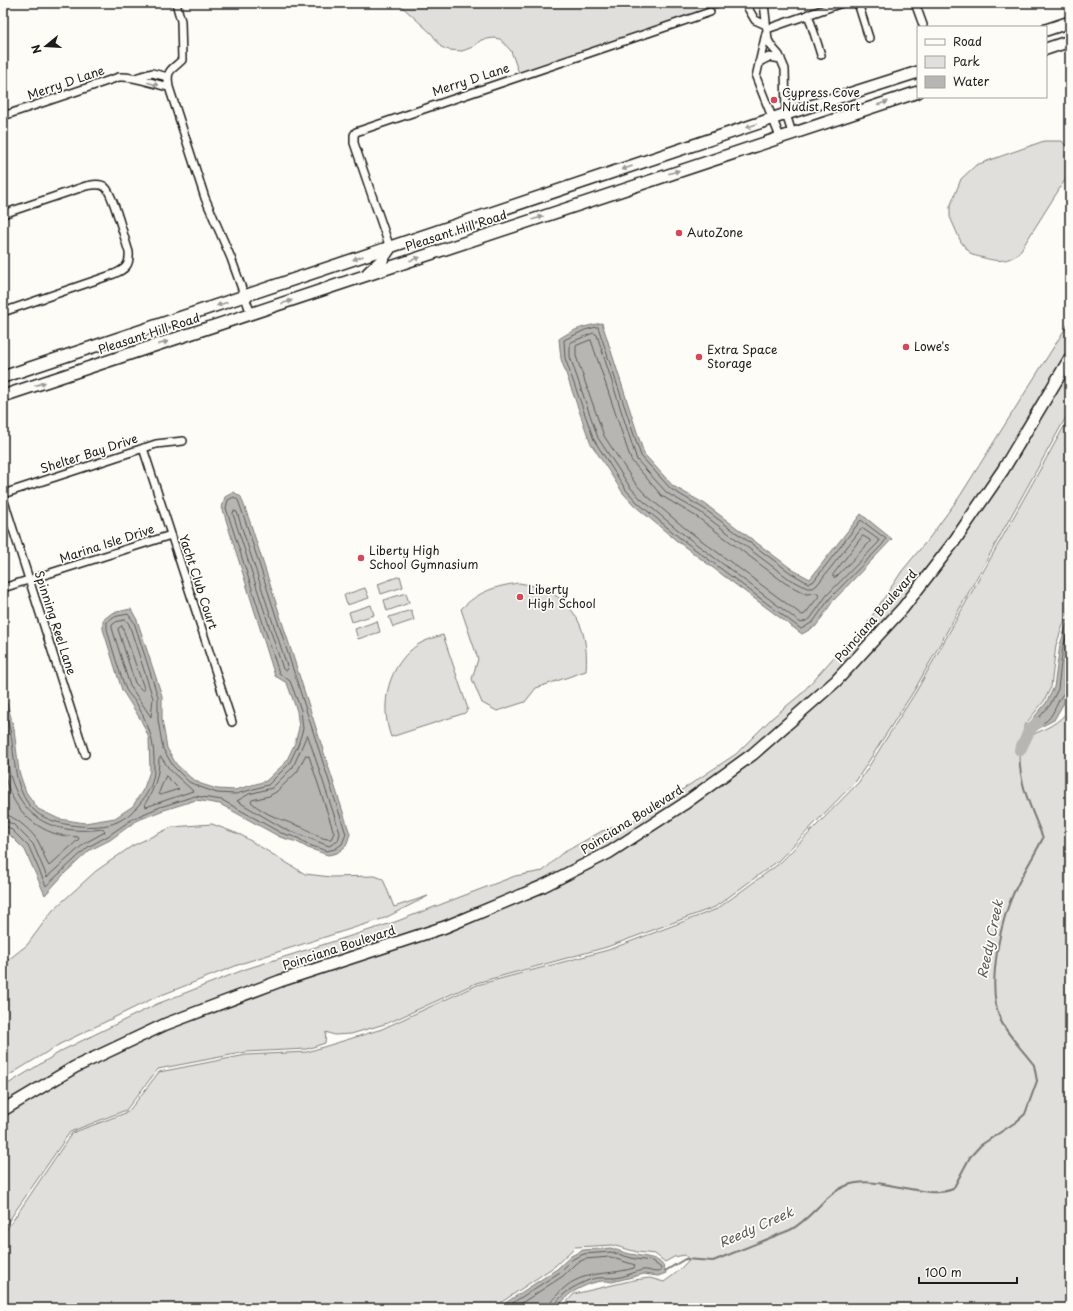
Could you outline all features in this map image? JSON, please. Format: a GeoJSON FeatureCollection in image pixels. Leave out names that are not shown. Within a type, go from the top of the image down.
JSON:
{"type":"FeatureCollection","features":[{"type":"Feature","properties":{"kind":"main road"},"geometry":{"type":"LineString","coordinates":[[1047,30],[1070,22]]}},
{"type":"Feature","properties":{"kind":"main road"},"geometry":{"type":"LineString","coordinates":[[1047,49],[1070,42]]}},
{"type":"Feature","properties":{"kind":"main road","name":"Pleasant Hill Road"},"geometry":{"type":"LineString","coordinates":[[3,377],[771,119],[917,72]]}},
{"type":"Feature","properties":{"kind":"main road","name":"Pleasant Hill Road"},"geometry":{"type":"LineString","coordinates":[[3,396],[917,92]]}},
{"type":"Feature","properties":{"kind":"main road"},"geometry":{"type":"LineString","coordinates":[[364,276],[381,260],[390,248]]}},
{"type":"Feature","properties":{"kind":"main road","name":"Poinciana Boulevard"},"geometry":{"type":"LineString","coordinates":[[3,1110],[74,1067],[166,1024],[280,981],[445,927],[543,886],[610,852],[684,804],[753,754],[836,681],[902,608],[953,543],[1003,470],[1070,358]]}},
{"type":"Feature","properties":{"kind":"street"},"geometry":{"type":"LineString","coordinates":[[176,3],[181,20],[182,60],[170,70],[168,77],[170,87],[205,198],[251,314]]}},
{"type":"Feature","properties":{"kind":"street"},"geometry":{"type":"LineString","coordinates":[[745,3],[755,20],[766,27],[842,3]]}},
{"type":"Feature","properties":{"kind":"street"},"geometry":{"type":"LineString","coordinates":[[764,3],[766,27],[772,47],[781,59],[786,79],[786,114],[792,133]]}},
{"type":"Feature","properties":{"kind":"street"},"geometry":{"type":"LineString","coordinates":[[858,3],[870,38]]}},
{"type":"Feature","properties":{"kind":"street"},"geometry":{"type":"LineString","coordinates":[[916,3],[923,25]]}},
{"type":"Feature","properties":{"kind":"street","name":"Merry D Lane"},"geometry":{"type":"LineString","coordinates":[[390,248],[354,143],[354,135],[356,132],[710,12]]}},
{"type":"Feature","properties":{"kind":"street"},"geometry":{"type":"LineString","coordinates":[[808,14],[821,55]]}},
{"type":"Feature","properties":{"kind":"street"},"geometry":{"type":"LineString","coordinates":[[766,27],[756,77],[771,119],[780,137]]}},
{"type":"Feature","properties":{"kind":"street"},"geometry":{"type":"LineString","coordinates":[[759,62],[769,57],[781,59]]}},
{"type":"Feature","properties":{"kind":"street","name":"Merry D Lane"},"geometry":{"type":"LineString","coordinates":[[3,116],[120,77],[138,77],[152,73],[168,77]]}},
{"type":"Feature","properties":{"kind":"street","name":"Merry D Lane"},"geometry":{"type":"LineString","coordinates":[[138,77],[150,84],[170,87]]}},
{"type":"Feature","properties":{"kind":"street"},"geometry":{"type":"LineString","coordinates":[[3,214],[86,186],[96,184],[105,187],[111,196],[129,252],[130,262],[125,269],[114,274],[3,312]]}},
{"type":"Feature","properties":{"kind":"street","name":"Shelter Bay Drive"},"geometry":{"type":"LineString","coordinates":[[3,494],[156,444],[183,441]]}},
{"type":"Feature","properties":{"kind":"street","name":"Yacht Club Court"},"geometry":{"type":"LineString","coordinates":[[143,448],[232,722]]}},
{"type":"Feature","properties":{"kind":"street","name":"Spinning Reel Lane"},"geometry":{"type":"LineString","coordinates":[[3,498],[85,754]]}},
{"type":"Feature","properties":{"kind":"street","name":"Marina Isle Drive"},"geometry":{"type":"LineString","coordinates":[[3,588],[171,535]]}},
{"type":"Feature","properties":{"kind":"green space"},"geometry":{"type":"Polygon","coordinates":[[[398,3],[719,3],[720,7],[519,73],[511,51],[500,39],[494,38],[481,40],[473,47],[462,51],[449,50],[441,47],[432,34],[398,3]]]}},
{"type":"Feature","properties":{"kind":"green space"},"geometry":{"type":"Polygon","coordinates":[[[1044,141],[1062,141],[1070,151],[1070,172],[1019,253],[1013,257],[1002,260],[991,260],[972,255],[961,242],[950,217],[950,207],[961,179],[976,165],[1044,141]]]}},
{"type":"Feature","properties":{"kind":"green space"},"geometry":{"type":"Polygon","coordinates":[[[1070,321],[1070,410],[915,689],[856,781],[778,861],[715,907],[607,947],[476,983],[388,1023],[351,1034],[334,1035],[326,1032],[325,1043],[307,1049],[246,1052],[158,1069],[126,1110],[70,1132],[3,1229],[3,1087],[63,1050],[157,1004],[246,969],[395,922],[515,876],[543,871],[561,854],[602,831],[638,819],[736,754],[772,718],[800,695],[835,656],[862,631],[902,571],[930,537],[960,496],[1070,321]]]}},
{"type":"Feature","properties":{"kind":"green space"},"geometry":{"type":"Polygon","coordinates":[[[1070,416],[1070,605],[1056,645],[1051,687],[1044,701],[1024,726],[1024,738],[1044,730],[1056,722],[1070,707],[1070,1308],[561,1308],[574,1294],[634,1280],[650,1278],[664,1282],[675,1274],[689,1260],[685,1255],[674,1257],[665,1262],[655,1254],[637,1252],[612,1245],[575,1247],[555,1266],[493,1308],[3,1308],[3,1235],[72,1133],[128,1112],[159,1072],[246,1055],[307,1052],[382,1029],[477,985],[608,950],[717,909],[780,863],[859,782],[917,690],[1070,416]]]}},
{"type":"Feature","properties":{"kind":"green space"},"geometry":{"type":"Polygon","coordinates":[[[400,576],[403,587],[381,594],[378,584],[400,576]]]}},
{"type":"Feature","properties":{"kind":"green space"},"geometry":{"type":"Polygon","coordinates":[[[519,583],[536,587],[551,593],[563,601],[573,612],[580,624],[584,638],[586,671],[536,688],[525,702],[497,711],[482,703],[472,679],[478,659],[461,609],[480,594],[502,586],[519,583]]]}},
{"type":"Feature","properties":{"kind":"green space"},"geometry":{"type":"Polygon","coordinates":[[[365,588],[369,598],[347,605],[344,595],[365,588]]]}},
{"type":"Feature","properties":{"kind":"green space"},"geometry":{"type":"Polygon","coordinates":[[[406,593],[409,603],[387,611],[384,600],[406,593]]]}},
{"type":"Feature","properties":{"kind":"green space"},"geometry":{"type":"Polygon","coordinates":[[[371,605],[374,615],[352,622],[349,612],[371,605]]]}},
{"type":"Feature","properties":{"kind":"green space"},"geometry":{"type":"Polygon","coordinates":[[[411,610],[414,620],[393,627],[389,617],[411,610]]]}},
{"type":"Feature","properties":{"kind":"green space"},"geometry":{"type":"Polygon","coordinates":[[[377,621],[380,632],[358,639],[355,629],[377,621]]]}},
{"type":"Feature","properties":{"kind":"green space"},"geometry":{"type":"Polygon","coordinates":[[[443,635],[468,709],[465,713],[391,737],[387,724],[386,698],[393,674],[408,652],[419,644],[443,635]]]}},
{"type":"Feature","properties":{"kind":"green space"},"geometry":{"type":"Polygon","coordinates":[[[212,824],[241,835],[305,874],[331,877],[375,876],[383,879],[394,907],[428,896],[385,918],[243,963],[154,998],[60,1044],[3,1079],[3,964],[27,945],[53,910],[96,871],[132,846],[172,827],[212,824]]]}},
{"type":"Feature","properties":{"kind":"water"},"geometry":{"type":"Polygon","coordinates":[[[602,323],[644,454],[673,486],[705,504],[793,570],[810,579],[861,514],[892,539],[833,601],[816,626],[802,634],[677,541],[635,506],[623,493],[590,442],[561,359],[559,339],[580,328],[602,323]]]}},
{"type":"Feature","properties":{"kind":"water"},"geometry":{"type":"Polygon","coordinates":[[[234,492],[241,497],[250,522],[350,834],[346,846],[337,853],[328,855],[308,848],[297,842],[280,837],[220,804],[196,800],[136,821],[110,840],[90,850],[65,873],[45,895],[25,850],[3,828],[3,688],[14,729],[19,772],[26,792],[38,809],[59,819],[85,823],[115,818],[133,806],[144,788],[150,771],[149,738],[141,720],[122,690],[103,629],[103,620],[112,613],[131,609],[137,620],[162,696],[162,719],[167,748],[176,764],[191,778],[201,784],[217,789],[235,790],[266,781],[286,762],[295,743],[299,728],[297,711],[287,683],[275,676],[222,507],[225,497],[234,492]]]}},
{"type":"Feature","properties":{"kind":"water"},"geometry":{"type":"Polygon","coordinates":[[[1070,614],[1070,692],[1054,720],[1027,734],[1027,726],[1046,703],[1054,687],[1060,645],[1070,614]]]}},
{"type":"Feature","properties":{"kind":"water"},"geometry":{"type":"Polygon","coordinates":[[[611,1248],[655,1259],[662,1264],[666,1273],[658,1276],[644,1274],[612,1282],[602,1281],[592,1283],[571,1293],[557,1308],[498,1308],[557,1269],[571,1256],[583,1250],[611,1248]]]}},
{"type":"Feature","properties":{"kind":"waterway","name":"Reedy Creek"},"geometry":{"type":"LineString","coordinates":[[1020,750],[1030,729],[1037,723]]}},
{"type":"Feature","properties":{"kind":"waterway","name":"Reedy Creek"},"geometry":{"type":"LineString","coordinates":[[665,1271],[685,1259],[713,1261],[790,1230],[798,1225],[832,1194],[848,1185],[874,1183],[929,1192],[941,1192],[953,1189],[970,1157],[981,1145],[1016,1122],[1025,1114],[1037,1081],[1034,1065],[1001,1021],[996,1006],[995,989],[997,951],[1006,914],[1018,884],[1043,838],[1023,784],[1020,750]]}},
{"type":"Feature","properties":{"kind":"place","name":"Cypress Cove Nudist Resort"},"geometry":{"type":"Point","coordinates":[774,100]}},
{"type":"Feature","properties":{"kind":"place","name":"AutoZone"},"geometry":{"type":"Point","coordinates":[679,233]}},
{"type":"Feature","properties":{"kind":"place","name":"Lowe's"},"geometry":{"type":"Point","coordinates":[906,347]}},
{"type":"Feature","properties":{"kind":"place","name":"Extra Space Storage"},"geometry":{"type":"Point","coordinates":[699,357]}},
{"type":"Feature","properties":{"kind":"place","name":"Liberty High School Gymnasium"},"geometry":{"type":"Point","coordinates":[361,558]}},
{"type":"Feature","properties":{"kind":"place","name":"Liberty High School"},"geometry":{"type":"Point","coordinates":[520,597]}}]}
